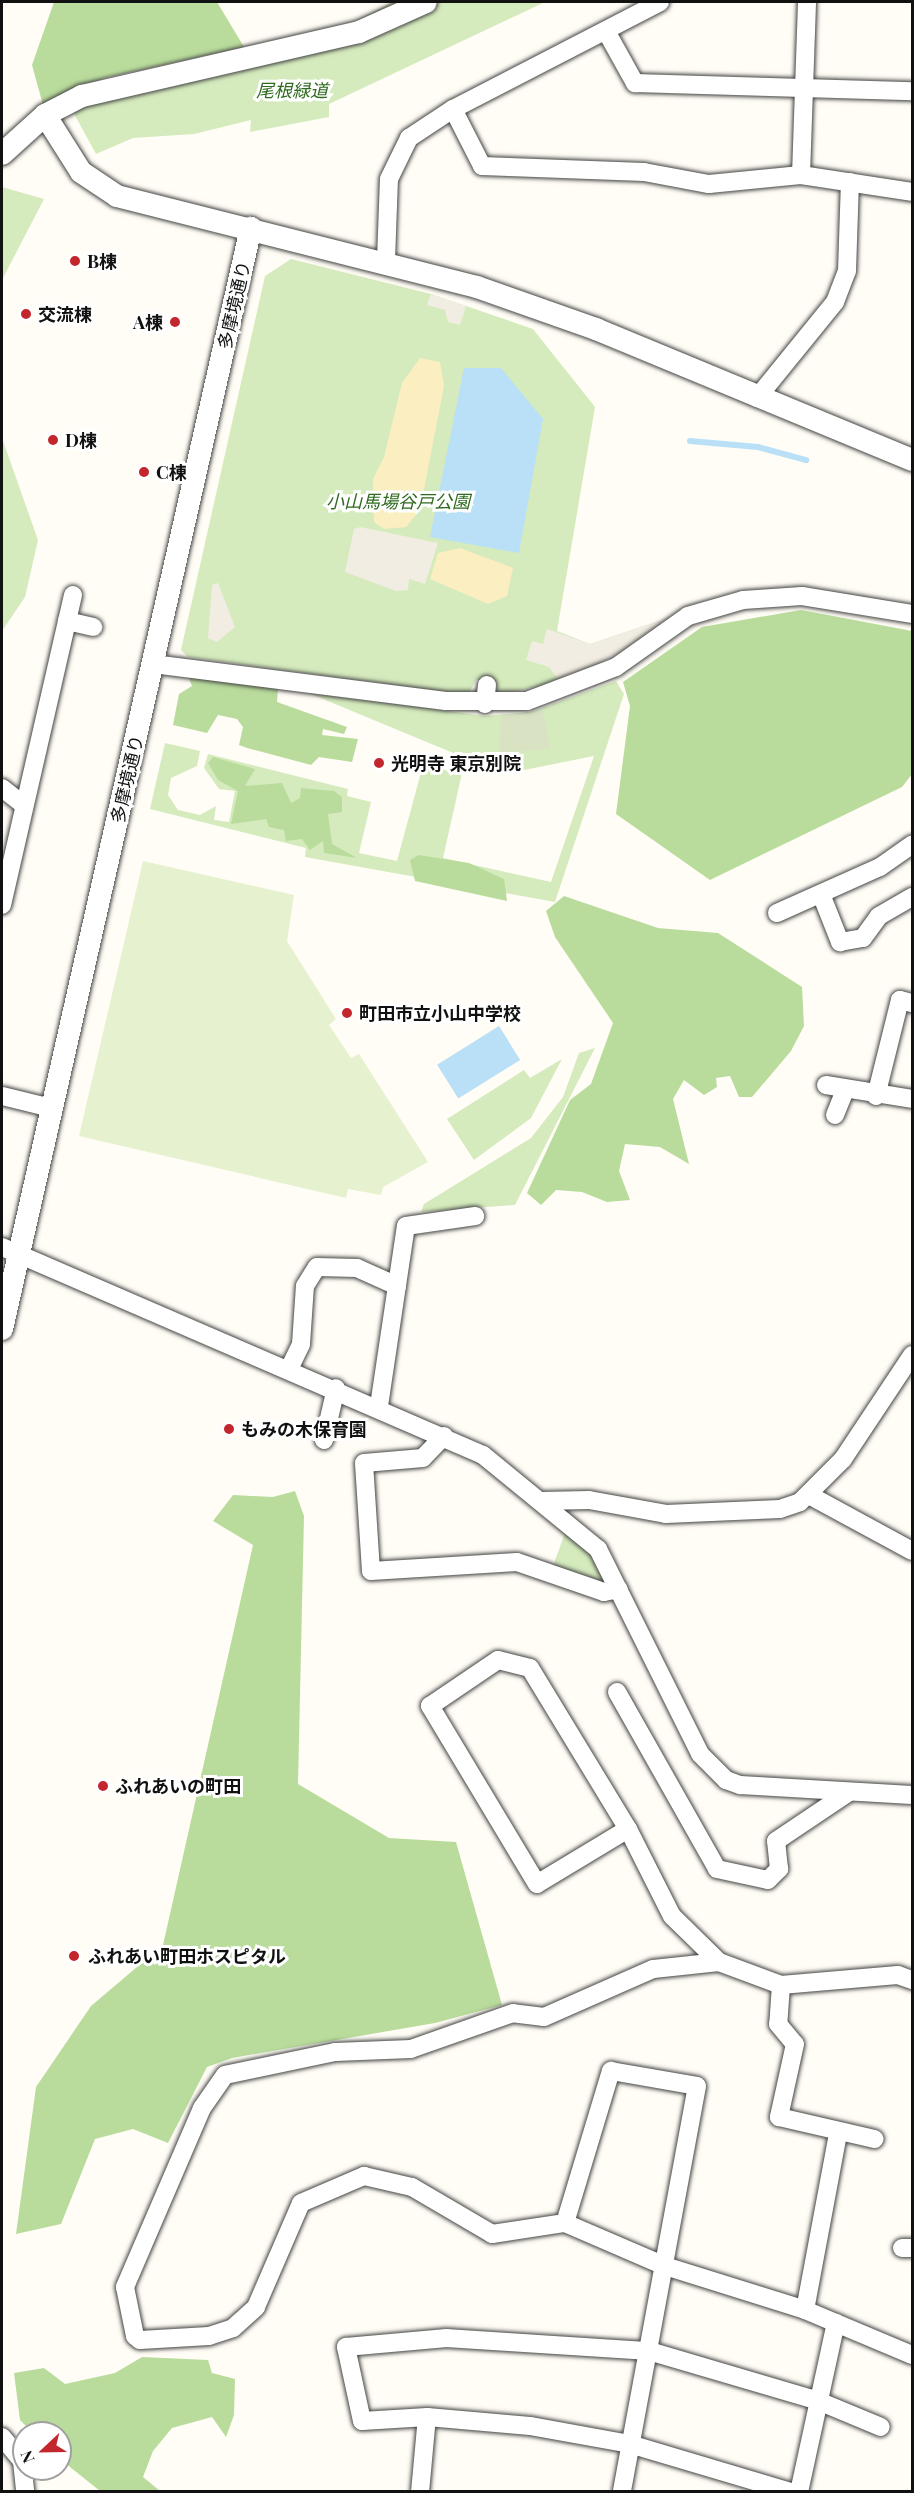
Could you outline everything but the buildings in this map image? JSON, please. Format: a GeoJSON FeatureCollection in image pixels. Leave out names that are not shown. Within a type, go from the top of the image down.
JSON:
{"type":"FeatureCollection","features":[{"type":"Feature","properties":{"kind":"street"},"geometry":{"type":"LineString","coordinates":[[2,154],[45,115],[105,89],[359,32],[426,2]]}},
{"type":"Feature","properties":{"kind":"street"},"geometry":{"type":"LineString","coordinates":[[386,260],[389,179],[396,157],[423,125],[660,2]]}},
{"type":"Feature","properties":{"kind":"street"},"geometry":{"type":"LineString","coordinates":[[801,175],[807,2]]}},
{"type":"Feature","properties":{"kind":"street"},"geometry":{"type":"LineString","coordinates":[[606,31],[635,83],[912,91]]}},
{"type":"Feature","properties":{"kind":"street"},"geometry":{"type":"LineString","coordinates":[[453,109],[482,166],[645,172],[710,184],[801,175],[912,192]]}},
{"type":"Feature","properties":{"kind":"street"},"geometry":{"type":"LineString","coordinates":[[45,115],[81,172],[101,189],[386,260],[596,329],[757,398],[912,460]]}},
{"type":"Feature","properties":{"kind":"street"},"geometry":{"type":"LineString","coordinates":[[757,398],[836,302],[847,271],[850,182]]}},
{"type":"Feature","properties":{"kind":"street","name":"多摩境通り"},"geometry":{"type":"LineString","coordinates":[[2,1329],[10,1250],[51,1108],[251,228]]}},
{"type":"Feature","properties":{"kind":"street"},"geometry":{"type":"LineString","coordinates":[[2,905],[73,595]]}},
{"type":"Feature","properties":{"kind":"street"},"geometry":{"type":"LineString","coordinates":[[153,664],[484,704],[527,701],[571,688],[616,667],[688,616],[743,600],[802,596],[912,614]]}},
{"type":"Feature","properties":{"kind":"street"},"geometry":{"type":"LineString","coordinates":[[67,621],[93,627]]}},
{"type":"Feature","properties":{"kind":"street"},"geometry":{"type":"LineString","coordinates":[[484,704],[487,685]]}},
{"type":"Feature","properties":{"kind":"street"},"geometry":{"type":"LineString","coordinates":[[2,788],[24,805]]}},
{"type":"Feature","properties":{"kind":"street"},"geometry":{"type":"LineString","coordinates":[[777,913],[880,867],[912,845]]}},
{"type":"Feature","properties":{"kind":"street"},"geometry":{"type":"LineString","coordinates":[[821,894],[840,942],[863,938],[879,916],[912,897]]}},
{"type":"Feature","properties":{"kind":"street"},"geometry":{"type":"LineString","coordinates":[[876,1095],[900,1000],[912,1003]]}},
{"type":"Feature","properties":{"kind":"street"},"geometry":{"type":"LineString","coordinates":[[826,1085],[845,1090],[912,1099]]}},
{"type":"Feature","properties":{"kind":"street"},"geometry":{"type":"LineString","coordinates":[[835,1115],[845,1090]]}},
{"type":"Feature","properties":{"kind":"street"},"geometry":{"type":"LineString","coordinates":[[2,1096],[51,1108]]}},
{"type":"Feature","properties":{"kind":"street"},"geometry":{"type":"LineString","coordinates":[[379,1406],[406,1226],[475,1216]]}},
{"type":"Feature","properties":{"kind":"street"},"geometry":{"type":"LineString","coordinates":[[10,1250],[290,1367],[483,1455],[588,1538],[620,1589],[710,1769],[740,1785],[912,1795]]}},
{"type":"Feature","properties":{"kind":"street"},"geometry":{"type":"LineString","coordinates":[[290,1367],[302,1344],[305,1286],[317,1268],[357,1268],[397,1286]]}},
{"type":"Feature","properties":{"kind":"street"},"geometry":{"type":"LineString","coordinates":[[541,1501],[589,1500],[666,1514],[780,1509],[809,1495],[843,1459],[908,1363]]}},
{"type":"Feature","properties":{"kind":"street"},"geometry":{"type":"LineString","coordinates":[[324,1440],[336,1388]]}},
{"type":"Feature","properties":{"kind":"street"},"geometry":{"type":"LineString","coordinates":[[444,1436],[423,1458],[364,1463],[371,1571],[517,1562],[604,1592],[620,1589]]}},
{"type":"Feature","properties":{"kind":"street"},"geometry":{"type":"LineString","coordinates":[[809,1495],[912,1551]]}},
{"type":"Feature","properties":{"kind":"street"},"geometry":{"type":"LineString","coordinates":[[628,1829],[537,1884],[430,1706],[498,1660],[530,1668],[628,1829],[672,1916],[719,1962],[781,1985],[908,1974]]}},
{"type":"Feature","properties":{"kind":"street"},"geometry":{"type":"LineString","coordinates":[[617,1692],[717,1869],[768,1880],[779,1869],[776,1841],[849,1792]]}},
{"type":"Feature","properties":{"kind":"street"},"geometry":{"type":"LineString","coordinates":[[719,1962],[653,1969],[544,2017],[513,2013],[411,2049],[334,2052],[225,2075],[202,2108],[125,2287],[140,2340],[209,2336],[233,2328],[256,2307],[301,2203],[364,2176],[412,2187],[492,2234],[566,2223],[665,2266],[805,2310],[912,2355]]}},
{"type":"Feature","properties":{"kind":"street"},"geometry":{"type":"LineString","coordinates":[[781,1985],[778,2024],[795,2044],[778,2116],[838,2134],[874,2139]]}},
{"type":"Feature","properties":{"kind":"street"},"geometry":{"type":"LineString","coordinates":[[566,2223],[611,2071],[697,2086],[622,2492]]}},
{"type":"Feature","properties":{"kind":"street"},"geometry":{"type":"LineString","coordinates":[[805,2310],[838,2134]]}},
{"type":"Feature","properties":{"kind":"street"},"geometry":{"type":"LineString","coordinates":[[799,2492],[816,2400],[836,2323]]}},
{"type":"Feature","properties":{"kind":"street"},"geometry":{"type":"LineString","coordinates":[[791,2492],[630,2444],[530,2426],[427,2417],[362,2421],[346,2347],[447,2338],[649,2351],[816,2400],[881,2427]]}},
{"type":"Feature","properties":{"kind":"street"},"geometry":{"type":"LineString","coordinates":[[420,2492],[427,2417]]}},
{"type":"Feature","properties":{"kind":"street"},"geometry":{"type":"LineString","coordinates":[[2,2437],[22,2461],[26,2492]]}},
{"type":"Feature","properties":{"kind":"green space"},"geometry":{"type":"Polygon","coordinates":[[[54,2],[217,2],[244,47],[104,78],[43,105],[32,65],[54,2]]]}},
{"type":"Feature","properties":{"kind":"green space","name":"尾根緑道"},"geometry":{"type":"Polygon","coordinates":[[[392,2],[545,2],[329,104],[329,117],[250,132],[251,120],[194,134],[133,138],[96,154],[72,110],[341,29],[392,2]]]}},
{"type":"Feature","properties":{"kind":"green space"},"geometry":{"type":"Polygon","coordinates":[[[2,187],[44,199],[2,280],[2,187]]]}},
{"type":"Feature","properties":{"kind":"green space","name":"小山馬場谷戸公園"},"geometry":{"type":"Polygon","coordinates":[[[291,259],[431,294],[533,329],[595,407],[557,631],[590,644],[670,617],[577,678],[499,695],[495,680],[476,680],[468,695],[188,657],[181,650],[265,276],[291,259]]]}},
{"type":"Feature","properties":{"kind":"green space"},"geometry":{"type":"Polygon","coordinates":[[[2,438],[38,540],[25,597],[2,631],[2,438]]]}},
{"type":"Feature","properties":{"kind":"green space"},"geometry":{"type":"Polygon","coordinates":[[[801,610],[912,631],[912,774],[902,787],[710,880],[616,814],[630,706],[623,682],[702,627],[801,610]]]}},
{"type":"Feature","properties":{"kind":"green space"},"geometry":{"type":"Polygon","coordinates":[[[188,676],[278,688],[277,702],[347,727],[344,734],[323,729],[322,735],[358,739],[352,762],[319,757],[311,765],[247,748],[239,745],[243,727],[237,719],[218,715],[207,733],[173,725],[179,694],[192,686],[188,676]]]}},
{"type":"Feature","properties":{"kind":"green space"},"geometry":{"type":"Polygon","coordinates":[[[616,681],[624,694],[555,902],[305,857],[306,848],[150,809],[165,743],[200,751],[197,766],[171,778],[168,795],[178,810],[200,815],[216,806],[214,820],[229,822],[235,791],[219,789],[204,768],[208,754],[348,789],[347,796],[371,802],[359,853],[397,861],[423,765],[462,773],[443,858],[551,882],[594,756],[504,774],[306,692],[485,716],[531,712],[616,681]]]}},
{"type":"Feature","properties":{"kind":"green space"},"geometry":{"type":"Polygon","coordinates":[[[543,710],[550,749],[499,753],[501,716],[543,710]]]}},
{"type":"Feature","properties":{"kind":"green space"},"geometry":{"type":"Polygon","coordinates":[[[213,757],[255,769],[245,786],[282,783],[291,803],[300,798],[301,788],[334,791],[342,797],[342,812],[328,814],[332,844],[357,858],[324,853],[323,841],[310,850],[302,839],[286,841],[284,830],[269,827],[266,819],[231,824],[238,791],[218,780],[208,763],[213,757]]]}},
{"type":"Feature","properties":{"kind":"green space"},"geometry":{"type":"Polygon","coordinates":[[[419,855],[469,863],[504,879],[507,901],[415,881],[410,860],[419,855]]]}},
{"type":"Feature","properties":{"kind":"green space"},"geometry":{"type":"Polygon","coordinates":[[[143,861],[294,895],[287,941],[336,1019],[329,1025],[351,1058],[359,1054],[428,1162],[383,1187],[381,1195],[348,1189],[346,1198],[79,1136],[143,861]]]}},
{"type":"Feature","properties":{"kind":"green space"},"geometry":{"type":"Polygon","coordinates":[[[564,896],[658,928],[718,933],[802,987],[804,1026],[791,1051],[752,1097],[739,1097],[730,1076],[716,1078],[717,1087],[704,1095],[684,1080],[673,1099],[689,1164],[660,1147],[625,1144],[619,1171],[630,1200],[607,1202],[582,1192],[556,1190],[541,1205],[527,1193],[570,1100],[591,1084],[613,1023],[555,937],[546,911],[564,896]]]}},
{"type":"Feature","properties":{"kind":"green space"},"geometry":{"type":"Polygon","coordinates":[[[595,1048],[515,1205],[421,1212],[424,1204],[531,1138],[563,1097],[579,1053],[595,1048]]]}},
{"type":"Feature","properties":{"kind":"green space"},"geometry":{"type":"Polygon","coordinates":[[[562,1059],[531,1118],[474,1160],[447,1119],[524,1070],[530,1078],[562,1059]]]}},
{"type":"Feature","properties":{"kind":"green space"},"geometry":{"type":"Polygon","coordinates":[[[295,1491],[304,1516],[298,1784],[389,1838],[456,1842],[502,2005],[435,2023],[232,2058],[207,2067],[168,2143],[133,2129],[95,2139],[61,2224],[16,2234],[36,2087],[91,2006],[163,1945],[253,1545],[213,1521],[233,1495],[273,1497],[295,1491]]]}},
{"type":"Feature","properties":{"kind":"green space"},"geometry":{"type":"Polygon","coordinates":[[[566,1530],[591,1552],[604,1578],[598,1584],[553,1566],[566,1530]]]}},
{"type":"Feature","properties":{"kind":"green space"},"geometry":{"type":"Polygon","coordinates":[[[142,2357],[208,2360],[212,2373],[235,2379],[234,2415],[226,2437],[212,2417],[172,2428],[153,2451],[143,2477],[160,2491],[100,2491],[72,2469],[72,2421],[20,2420],[14,2373],[44,2368],[65,2384],[115,2373],[142,2357]]]}},
{"type":"Feature","properties":{"kind":"sand"},"geometry":{"type":"Polygon","coordinates":[[[420,358],[440,362],[444,386],[420,510],[406,527],[384,529],[374,522],[373,479],[384,457],[402,383],[420,358]]]}},
{"type":"Feature","properties":{"kind":"sand"},"geometry":{"type":"Polygon","coordinates":[[[460,548],[513,568],[507,596],[488,604],[430,579],[438,553],[460,548]]]}},
{"type":"Feature","properties":{"kind":"shaded area"},"geometry":{"type":"Polygon","coordinates":[[[431,294],[466,306],[460,325],[448,322],[445,310],[427,305],[431,294]]]}},
{"type":"Feature","properties":{"kind":"shaded area"},"geometry":{"type":"Polygon","coordinates":[[[360,527],[438,543],[425,584],[409,579],[408,590],[396,591],[345,572],[354,529],[360,527]]]}},
{"type":"Feature","properties":{"kind":"shaded area"},"geometry":{"type":"Polygon","coordinates":[[[218,583],[235,627],[217,642],[208,638],[212,585],[218,583]]]}},
{"type":"Feature","properties":{"kind":"shaded area"},"geometry":{"type":"Polygon","coordinates":[[[670,617],[620,653],[576,674],[557,678],[549,667],[526,660],[532,641],[543,644],[547,629],[590,644],[670,617]]]}},
{"type":"Feature","properties":{"kind":"water"},"geometry":{"type":"Polygon","coordinates":[[[464,368],[501,368],[543,419],[519,553],[430,537],[464,368]]]}},
{"type":"Feature","properties":{"kind":"water"},"geometry":{"type":"Polygon","coordinates":[[[499,1026],[520,1060],[458,1099],[437,1065],[499,1026]]]}},
{"type":"Feature","properties":{"kind":"waterway"},"geometry":{"type":"LineString","coordinates":[[690,441],[758,447],[806,460]]}},
{"type":"Feature","properties":{"kind":"place","name":"B棟"},"geometry":{"type":"Point","coordinates":[75,261]}},
{"type":"Feature","properties":{"kind":"place","name":"交流棟"},"geometry":{"type":"Point","coordinates":[26,314]}},
{"type":"Feature","properties":{"kind":"place","name":"A棟"},"geometry":{"type":"Point","coordinates":[175,322]}},
{"type":"Feature","properties":{"kind":"place","name":"D棟"},"geometry":{"type":"Point","coordinates":[53,440]}},
{"type":"Feature","properties":{"kind":"place","name":"C棟"},"geometry":{"type":"Point","coordinates":[144,472]}},
{"type":"Feature","properties":{"kind":"place","name":"光明寺 東京別院"},"geometry":{"type":"Point","coordinates":[379,763]}},
{"type":"Feature","properties":{"kind":"place","name":"町田市立小山中学校"},"geometry":{"type":"Point","coordinates":[347,1013]}},
{"type":"Feature","properties":{"kind":"place","name":"もみの木保育園"},"geometry":{"type":"Point","coordinates":[229,1429]}},
{"type":"Feature","properties":{"kind":"place","name":"ふれあいの町田"},"geometry":{"type":"Point","coordinates":[103,1786]}},
{"type":"Feature","properties":{"kind":"place","name":"ふれあい町田ホスピタル"},"geometry":{"type":"Point","coordinates":[74,1956]}}]}
